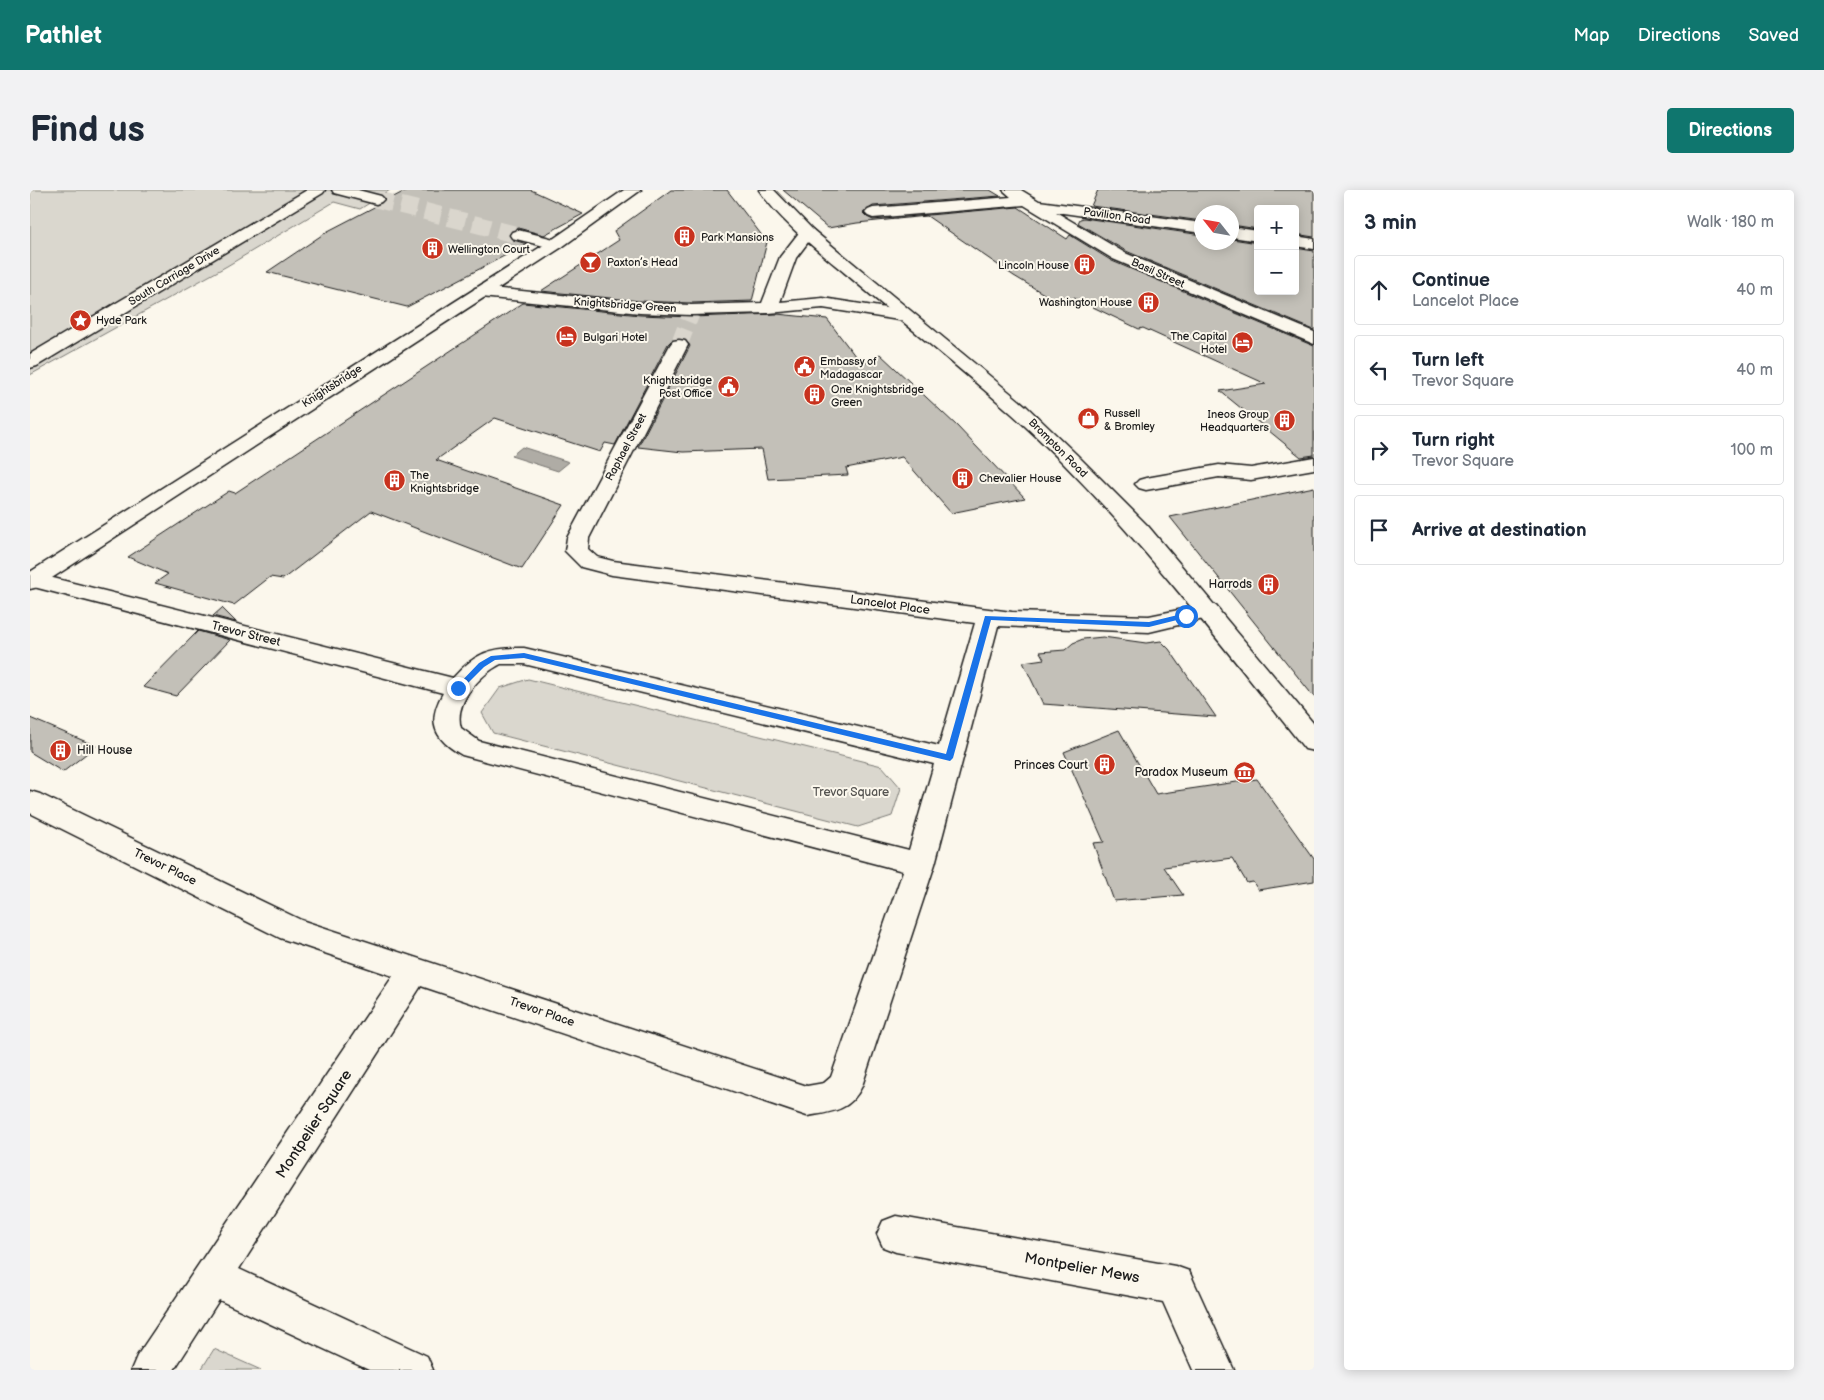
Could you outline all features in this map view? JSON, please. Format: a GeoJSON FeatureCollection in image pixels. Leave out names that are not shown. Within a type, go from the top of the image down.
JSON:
{"type":"FeatureCollection","features":[{"type":"Feature","properties":{"kind":"main road","name":"South Carriage Drive"},"geometry":{"type":"LineString","coordinates":[[30,362],[318,190]]}},
{"type":"Feature","properties":{"kind":"main road"},"geometry":{"type":"LineString","coordinates":[[339,190],[376,199]]}},
{"type":"Feature","properties":{"kind":"main road","name":"Knightsbridge"},"geometry":{"type":"LineString","coordinates":[[32,581],[556,244],[634,190]]}},
{"type":"Feature","properties":{"kind":"main road","name":"Brompton Road"},"geometry":{"type":"LineString","coordinates":[[766,190],[807,233],[1019,410],[1054,443],[1140,532],[1208,611],[1314,742]]}},
{"type":"Feature","properties":{"kind":"main road","name":"Basil Street"},"geometry":{"type":"LineString","coordinates":[[1010,190],[1119,256],[1314,339]]}},
{"type":"Feature","properties":{"kind":"main road"},"geometry":{"type":"LineString","coordinates":[[873,212],[1029,202]]}},
{"type":"Feature","properties":{"kind":"main road","name":"Pavilion Road"},"geometry":{"type":"LineString","coordinates":[[1029,202],[1194,227]]}},
{"type":"Feature","properties":{"kind":"main road"},"geometry":{"type":"LineString","coordinates":[[769,308],[788,257],[807,233]]}},
{"type":"Feature","properties":{"kind":"main road"},"geometry":{"type":"LineString","coordinates":[[1239,233],[1254,235]]}},
{"type":"Feature","properties":{"kind":"main road"},"geometry":{"type":"LineString","coordinates":[[518,235],[556,244]]}},
{"type":"Feature","properties":{"kind":"main road"},"geometry":{"type":"LineString","coordinates":[[1299,242],[1314,244]]}},
{"type":"Feature","properties":{"kind":"main road","name":"Knightsbridge Green"},"geometry":{"type":"LineString","coordinates":[[481,292],[691,312],[823,303],[905,316]]}},
{"type":"Feature","properties":{"kind":"main road","name":"Raphael Street"},"geometry":{"type":"LineString","coordinates":[[576,551],[578,538],[679,345]]}},
{"type":"Feature","properties":{"kind":"main road"},"geometry":{"type":"LineString","coordinates":[[1146,484],[1218,471],[1251,474],[1314,463]]}},
{"type":"Feature","properties":{"kind":"main road","name":"Lancelot Place"},"geometry":{"type":"LineString","coordinates":[[576,551],[589,562],[612,568],[988,618],[1149,624],[1208,611]]}},
{"type":"Feature","properties":{"kind":"main road","name":"Trevor Street"},"geometry":{"type":"LineString","coordinates":[[32,581],[458,688]]}},
{"type":"Feature","properties":{"kind":"main road"},"geometry":{"type":"LineString","coordinates":[[950,758],[524,656],[493,658],[481,665],[458,688],[446,720],[449,730],[456,740],[471,748],[920,864],[950,758],[988,618]]}},
{"type":"Feature","properties":{"kind":"main road","name":"Trevor Place"},"geometry":{"type":"LineString","coordinates":[[30,801],[291,929],[807,1101],[832,1097],[845,1086],[920,864]]}},
{"type":"Feature","properties":{"kind":"main road","name":"Montpelier Square"},"geometry":{"type":"LineString","coordinates":[[151,1370],[415,969]]}},
{"type":"Feature","properties":{"kind":"main road","name":"Montpelier Mews"},"geometry":{"type":"LineString","coordinates":[[896,1234],[1175,1285],[1214,1370]]}},
{"type":"Feature","properties":{"kind":"main road"},"geometry":{"type":"LineString","coordinates":[[213,1277],[413,1370]]}},
{"type":"Feature","properties":{"kind":"green space","name":"Hyde Park"},"geometry":{"type":"Polygon","coordinates":[[[30,190],[390,190],[360,209],[334,202],[227,266],[30,375],[30,190]]]}},
{"type":"Feature","properties":{"kind":"green space","name":"Trevor Square"},"geometry":{"type":"Polygon","coordinates":[[[528,679],[882,766],[901,788],[892,816],[858,827],[493,733],[482,713],[500,688],[528,679]]]}},
{"type":"Feature","properties":{"kind":"green space"},"geometry":{"type":"Polygon","coordinates":[[[214,1349],[261,1370],[201,1370],[214,1349]]]}},
{"type":"Feature","properties":{"kind":"shaded area"},"geometry":{"type":"Polygon","coordinates":[[[522,447],[569,462],[558,471],[511,456],[522,447]]]}},
{"type":"Feature","properties":{"kind":"building"},"geometry":{"type":"Polygon","coordinates":[[[407,190],[531,190],[583,214],[544,235],[518,228],[511,230],[508,234],[510,239],[527,244],[407,307],[267,272],[328,231],[407,190]]]}},
{"type":"Feature","properties":{"kind":"building","name":"Park Mansions"},"geometry":{"type":"Polygon","coordinates":[[[671,190],[727,190],[767,242],[752,301],[691,303],[640,301],[541,291],[619,240],[614,231],[671,190]]]}},
{"type":"Feature","properties":{"kind":"building"},"geometry":{"type":"Polygon","coordinates":[[[783,190],[990,190],[1000,196],[873,206],[863,213],[873,220],[1018,207],[1067,239],[1070,235],[1112,261],[1314,346],[1314,455],[1301,457],[1220,391],[1266,384],[1143,328],[1139,329],[1074,298],[1059,303],[1014,276],[927,216],[828,228],[783,190]]]}},
{"type":"Feature","properties":{"kind":"building"},"geometry":{"type":"Polygon","coordinates":[[[1098,190],[1314,190],[1314,237],[1299,235],[1299,205],[1254,205],[1254,228],[1239,226],[1239,205],[1194,205],[1194,220],[1091,206],[1098,190]]]}},
{"type":"Feature","properties":{"kind":"building"},"geometry":{"type":"Polygon","coordinates":[[[1084,218],[1194,234],[1194,250],[1239,250],[1239,240],[1254,242],[1254,295],[1299,295],[1299,249],[1314,251],[1314,330],[1126,251],[1078,223],[1080,219],[1084,218]]]}},
{"type":"Feature","properties":{"kind":"building"},"geometry":{"type":"Polygon","coordinates":[[[523,303],[640,315],[691,317],[777,314],[827,319],[862,365],[880,354],[957,426],[1025,498],[951,513],[902,457],[846,468],[848,475],[768,479],[762,449],[683,452],[638,447],[690,346],[686,340],[679,338],[673,339],[668,344],[615,445],[605,443],[600,452],[495,418],[436,460],[564,505],[522,569],[371,511],[283,579],[270,577],[234,605],[155,583],[168,574],[128,557],[229,491],[235,493],[523,303]]]}},
{"type":"Feature","properties":{"kind":"building","name":"Harrods"},"geometry":{"type":"Polygon","coordinates":[[[1314,487],[1314,697],[1170,517],[1314,487]]]}},
{"type":"Feature","properties":{"kind":"building"},"geometry":{"type":"Polygon","coordinates":[[[222,608],[236,622],[213,616],[222,608]]]}},
{"type":"Feature","properties":{"kind":"building"},"geometry":{"type":"Polygon","coordinates":[[[198,631],[230,640],[176,696],[143,687],[198,631]]]}},
{"type":"Feature","properties":{"kind":"building"},"geometry":{"type":"Polygon","coordinates":[[[1103,637],[1146,643],[1161,641],[1169,649],[1216,717],[1043,704],[1023,662],[1044,659],[1040,652],[1065,650],[1073,643],[1083,639],[1103,637]]]}},
{"type":"Feature","properties":{"kind":"building","name":"Hill House"},"geometry":{"type":"Polygon","coordinates":[[[30,718],[96,746],[63,772],[30,752],[30,718]]]}},
{"type":"Feature","properties":{"kind":"building","name":"Princes Court"},"geometry":{"type":"Polygon","coordinates":[[[1119,730],[1156,794],[1257,779],[1314,859],[1314,881],[1258,890],[1253,882],[1247,883],[1232,858],[1164,867],[1183,895],[1114,901],[1093,843],[1104,842],[1064,752],[1119,730]]]}},
{"type":"Feature","properties":{"kind":"tunnel"},"geometry":{"type":"LineString","coordinates":[[376,199],[518,235]]}},
{"type":"Feature","properties":{"kind":"tunnel"},"geometry":{"type":"LineString","coordinates":[[679,345],[691,314]]}},
{"type":"Feature","properties":{"kind":"place","name":"Park Mansions"},"geometry":{"type":"Point","coordinates":[685,237]}},
{"type":"Feature","properties":{"kind":"place","name":"Wellington Court"},"geometry":{"type":"Point","coordinates":[432,249]}},
{"type":"Feature","properties":{"kind":"place","name":"Paxton’s Head"},"geometry":{"type":"Point","coordinates":[591,262]}},
{"type":"Feature","properties":{"kind":"place","name":"Lincoln House"},"geometry":{"type":"Point","coordinates":[1085,265]}},
{"type":"Feature","properties":{"kind":"place","name":"Washington House"},"geometry":{"type":"Point","coordinates":[1148,302]}},
{"type":"Feature","properties":{"kind":"place","name":"Hyde Park"},"geometry":{"type":"Point","coordinates":[80,320]}},
{"type":"Feature","properties":{"kind":"place","name":"Bulgari Hotel"},"geometry":{"type":"Point","coordinates":[567,337]}},
{"type":"Feature","properties":{"kind":"place","name":"The Capital Hotel"},"geometry":{"type":"Point","coordinates":[1243,342]}},
{"type":"Feature","properties":{"kind":"place","name":"Embassy of Madagascar"},"geometry":{"type":"Point","coordinates":[804,367]}},
{"type":"Feature","properties":{"kind":"place","name":"Knightsbridge Post Office"},"geometry":{"type":"Point","coordinates":[728,386]}},
{"type":"Feature","properties":{"kind":"place","name":"One Knightsbridge Green"},"geometry":{"type":"Point","coordinates":[815,395]}},
{"type":"Feature","properties":{"kind":"place","name":"Russell & Bromley"},"geometry":{"type":"Point","coordinates":[1088,419]}},
{"type":"Feature","properties":{"kind":"place","name":"Ineos Group Headquarters"},"geometry":{"type":"Point","coordinates":[1285,420]}},
{"type":"Feature","properties":{"kind":"place","name":"Chevalier House"},"geometry":{"type":"Point","coordinates":[963,478]}},
{"type":"Feature","properties":{"kind":"place","name":"The Knightsbridge"},"geometry":{"type":"Point","coordinates":[394,481]}},
{"type":"Feature","properties":{"kind":"place","name":"Harrods"},"geometry":{"type":"Point","coordinates":[1268,584]}},
{"type":"Feature","properties":{"kind":"place","name":"Hill House"},"geometry":{"type":"Point","coordinates":[61,750]}},
{"type":"Feature","properties":{"kind":"place","name":"Princes Court"},"geometry":{"type":"Point","coordinates":[1104,765]}},
{"type":"Feature","properties":{"kind":"place","name":"Paradox Museum"},"geometry":{"type":"Point","coordinates":[1244,772]}},
{"type":"Feature","properties":{"kind":"route"},"geometry":{"type":"LineString","coordinates":[[458,688],[481,665],[493,658],[509,655],[524,656],[950,758],[988,618],[1149,624],[1186,616]]}}]}
